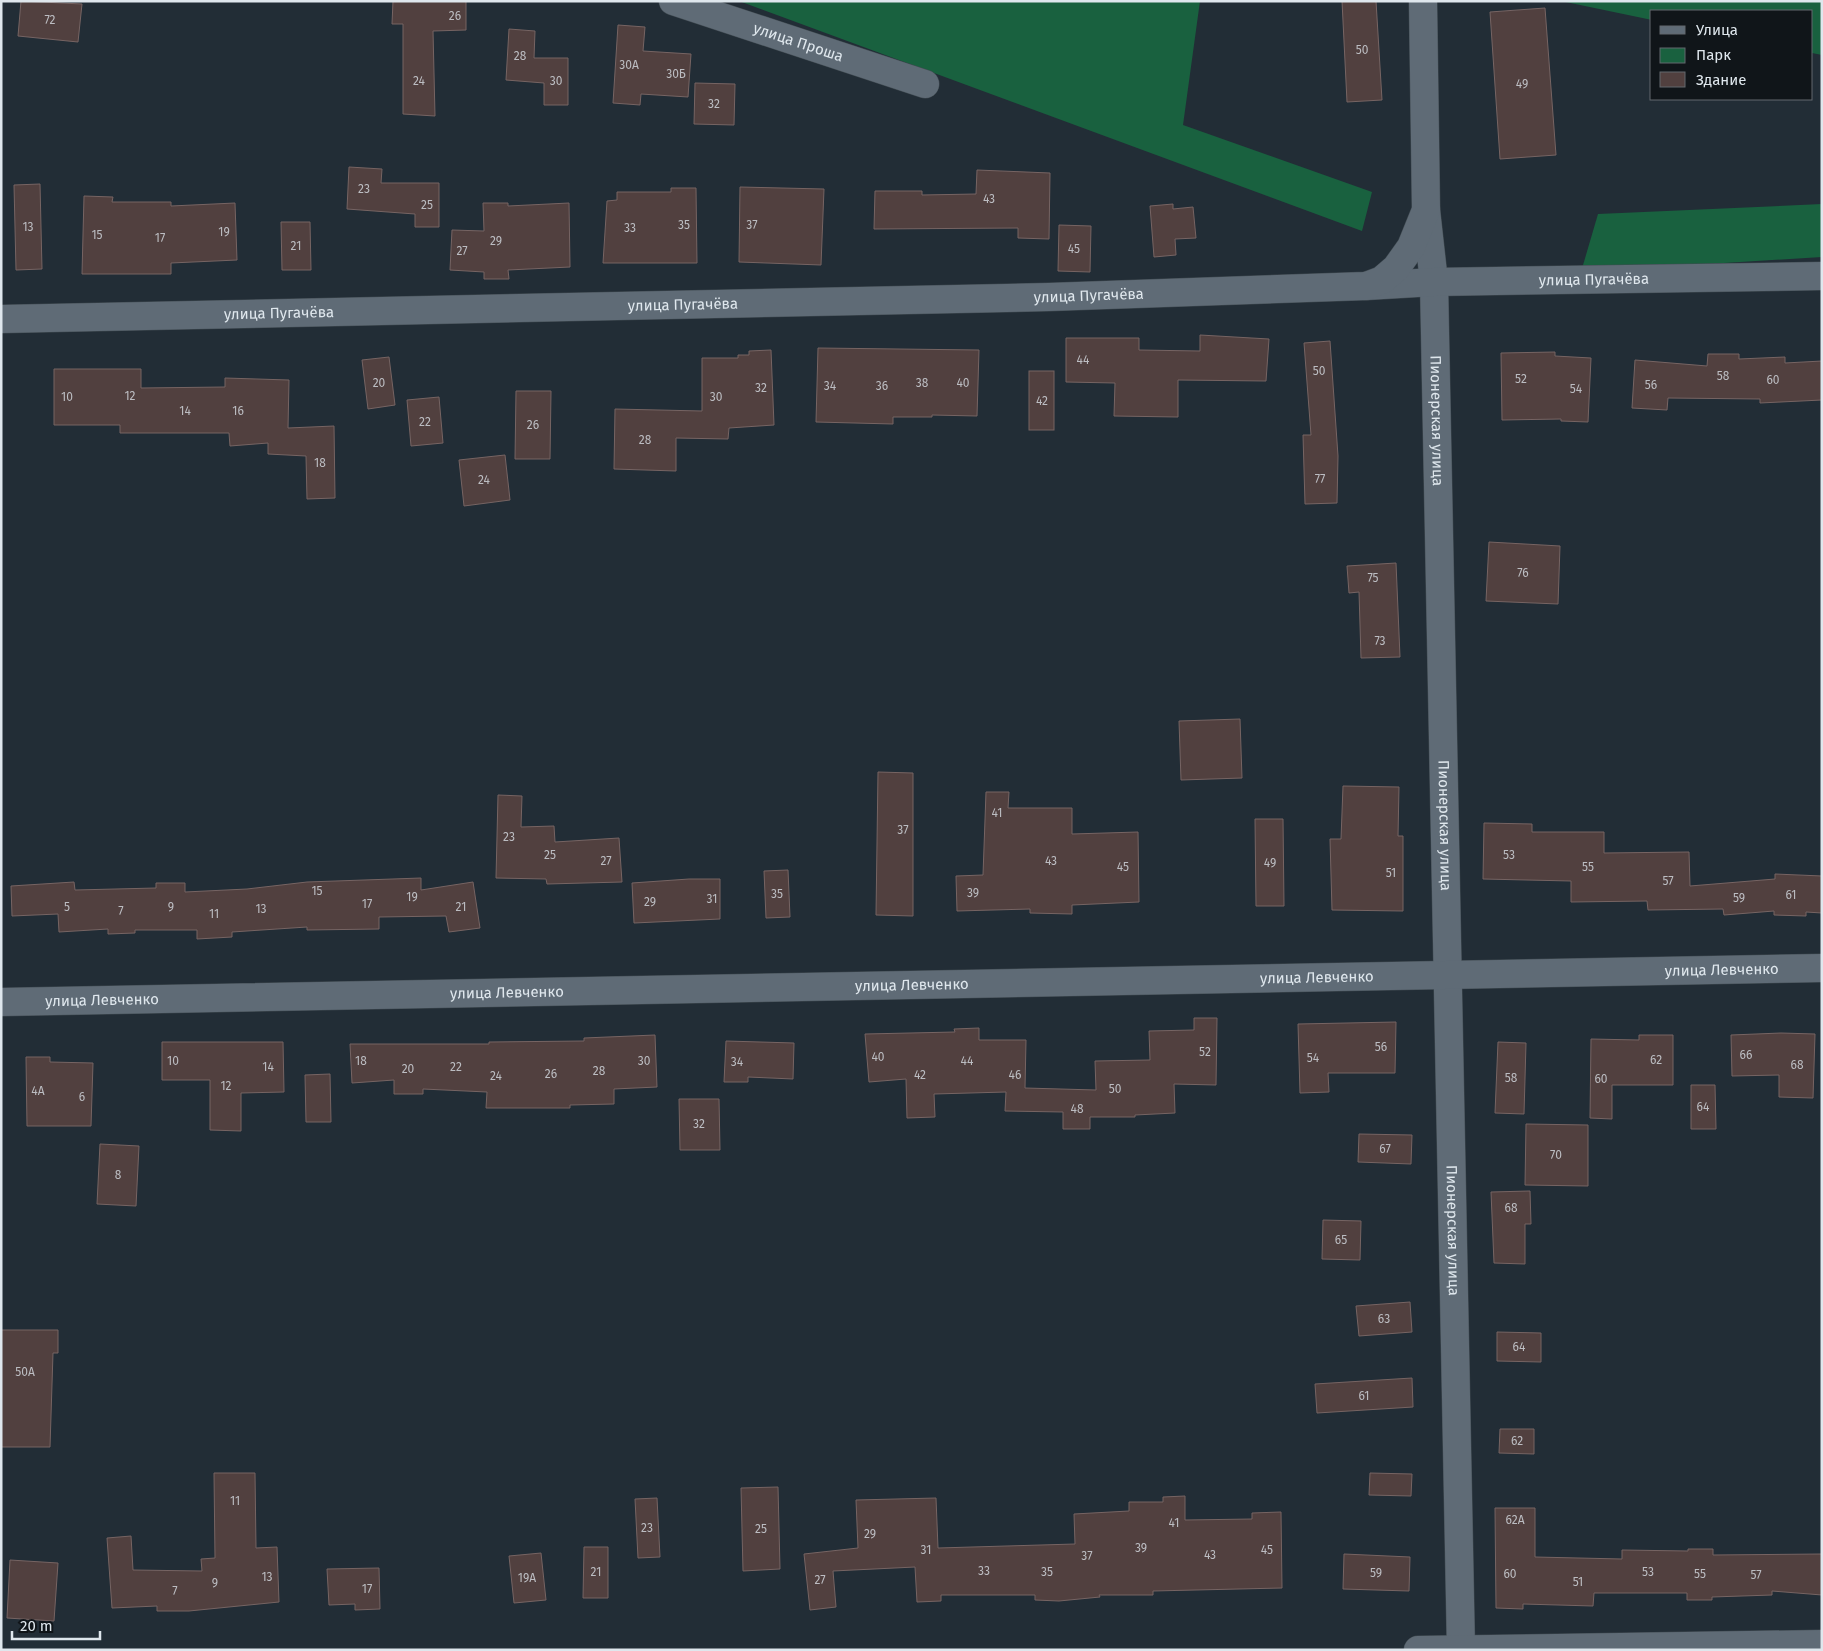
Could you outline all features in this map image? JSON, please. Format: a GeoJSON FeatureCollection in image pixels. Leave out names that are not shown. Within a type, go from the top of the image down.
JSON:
{"type":"FeatureCollection","features":[{"type":"Feature","properties":{"kind":"street","name":"улица Проша"},"geometry":{"type":"LineString","coordinates":[[673,1],[925,84]]}},
{"type":"Feature","properties":{"kind":"street","name":"Пионерская улица"},"geometry":{"type":"LineString","coordinates":[[1423,1],[1426,210],[1434,282],[1461,1649]]}},
{"type":"Feature","properties":{"kind":"street","name":"улица Пугачёва"},"geometry":{"type":"LineString","coordinates":[[1366,286],[1382,280],[1396,268],[1411,247],[1426,210]]}},
{"type":"Feature","properties":{"kind":"street","name":"улица Пугачёва"},"geometry":{"type":"LineString","coordinates":[[1,319],[1039,298],[1434,282],[1822,276]]}},
{"type":"Feature","properties":{"kind":"street","name":"улица Левченко"},"geometry":{"type":"LineString","coordinates":[[1,1002],[1822,968]]}},
{"type":"Feature","properties":{"kind":"street"},"geometry":{"type":"LineString","coordinates":[[1418,1650],[1822,1644]]}},
{"type":"Feature","properties":{"kind":"green space"},"geometry":{"type":"Polygon","coordinates":[[[739,1],[1200,1],[1183,125],[1372,192],[1362,231],[739,1]]]}},
{"type":"Feature","properties":{"kind":"green space"},"geometry":{"type":"Polygon","coordinates":[[[1561,1],[1822,1],[1822,55],[1813,53],[1813,10],[1650,10],[1650,20],[1561,1]]]}},
{"type":"Feature","properties":{"kind":"green space"},"geometry":{"type":"Polygon","coordinates":[[[1822,204],[1822,257],[1581,272],[1598,214],[1822,204]]]}},
{"type":"Feature","properties":{"kind":"building"},"geometry":{"type":"Polygon","coordinates":[[[21,1],[82,4],[78,42],[18,36],[21,1]]]}},
{"type":"Feature","properties":{"kind":"building"},"geometry":{"type":"Polygon","coordinates":[[[393,1],[466,1],[466,30],[433,31],[435,116],[403,114],[403,24],[392,24],[393,1]]]}},
{"type":"Feature","properties":{"kind":"building"},"geometry":{"type":"Polygon","coordinates":[[[1342,1],[1376,1],[1382,100],[1347,102],[1342,1]]]}},
{"type":"Feature","properties":{"kind":"building"},"geometry":{"type":"Polygon","coordinates":[[[1545,8],[1556,155],[1500,159],[1490,12],[1545,8]]]}},
{"type":"Feature","properties":{"kind":"building"},"geometry":{"type":"Polygon","coordinates":[[[618,25],[645,27],[643,51],[691,54],[688,97],[641,94],[640,105],[613,103],[618,25]]]}},
{"type":"Feature","properties":{"kind":"building"},"geometry":{"type":"Polygon","coordinates":[[[509,29],[535,31],[534,58],[568,58],[568,105],[544,105],[544,83],[506,80],[509,29]]]}},
{"type":"Feature","properties":{"kind":"building"},"geometry":{"type":"Polygon","coordinates":[[[695,83],[735,84],[734,125],[694,124],[695,83]]]}},
{"type":"Feature","properties":{"kind":"building"},"geometry":{"type":"Polygon","coordinates":[[[349,167],[382,169],[381,183],[439,183],[439,227],[415,227],[415,214],[347,209],[349,167]]]}},
{"type":"Feature","properties":{"kind":"building"},"geometry":{"type":"Polygon","coordinates":[[[977,170],[1050,173],[1049,239],[1018,238],[1018,228],[874,229],[875,191],[922,191],[922,195],[976,194],[977,170]]]}},
{"type":"Feature","properties":{"kind":"building"},"geometry":{"type":"Polygon","coordinates":[[[40,184],[42,269],[16,270],[14,185],[40,184]]]}},
{"type":"Feature","properties":{"kind":"building"},"geometry":{"type":"Polygon","coordinates":[[[740,187],[824,189],[821,265],[739,262],[740,187]]]}},
{"type":"Feature","properties":{"kind":"building"},"geometry":{"type":"Polygon","coordinates":[[[671,188],[696,188],[697,263],[603,263],[607,201],[617,200],[617,192],[671,192],[671,188]]]}},
{"type":"Feature","properties":{"kind":"building"},"geometry":{"type":"Polygon","coordinates":[[[84,196],[113,197],[112,202],[171,202],[171,206],[235,203],[237,260],[171,263],[171,274],[82,274],[84,196]]]}},
{"type":"Feature","properties":{"kind":"building"},"geometry":{"type":"Polygon","coordinates":[[[483,203],[508,203],[508,206],[569,203],[570,267],[508,270],[509,279],[484,279],[484,272],[450,270],[452,230],[484,231],[483,203]]]}},
{"type":"Feature","properties":{"kind":"building"},"geometry":{"type":"Polygon","coordinates":[[[1173,204],[1173,209],[1193,207],[1196,238],[1175,239],[1176,255],[1154,257],[1150,206],[1173,204]]]}},
{"type":"Feature","properties":{"kind":"building"},"geometry":{"type":"Polygon","coordinates":[[[281,222],[310,222],[311,270],[282,270],[281,222]]]}},
{"type":"Feature","properties":{"kind":"building"},"geometry":{"type":"Polygon","coordinates":[[[1059,225],[1091,226],[1090,272],[1058,271],[1059,225]]]}},
{"type":"Feature","properties":{"kind":"building"},"geometry":{"type":"Polygon","coordinates":[[[1200,335],[1269,339],[1266,381],[1178,380],[1178,417],[1114,416],[1115,383],[1066,382],[1066,338],[1139,338],[1139,350],[1200,351],[1200,335]]]}},
{"type":"Feature","properties":{"kind":"building"},"geometry":{"type":"Polygon","coordinates":[[[1330,341],[1338,456],[1337,503],[1305,504],[1303,435],[1311,435],[1304,343],[1330,341]]]}},
{"type":"Feature","properties":{"kind":"building"},"geometry":{"type":"Polygon","coordinates":[[[818,348],[979,350],[977,416],[932,415],[932,417],[893,417],[893,424],[816,422],[818,348]]]}},
{"type":"Feature","properties":{"kind":"building"},"geometry":{"type":"Polygon","coordinates":[[[771,350],[774,425],[729,428],[728,439],[676,438],[676,471],[614,469],[615,409],[702,411],[702,358],[738,358],[738,355],[749,355],[749,351],[771,350]]]}},
{"type":"Feature","properties":{"kind":"building"},"geometry":{"type":"Polygon","coordinates":[[[1555,352],[1555,356],[1591,358],[1588,422],[1561,421],[1561,419],[1502,420],[1501,353],[1555,352]]]}},
{"type":"Feature","properties":{"kind":"building"},"geometry":{"type":"Polygon","coordinates":[[[1708,354],[1739,354],[1739,359],[1785,357],[1785,363],[1822,361],[1822,400],[1760,403],[1760,399],[1668,398],[1667,410],[1632,408],[1635,360],[1707,366],[1708,354]]]}},
{"type":"Feature","properties":{"kind":"building"},"geometry":{"type":"Polygon","coordinates":[[[389,357],[395,405],[368,409],[362,360],[389,357]]]}},
{"type":"Feature","properties":{"kind":"building"},"geometry":{"type":"Polygon","coordinates":[[[54,369],[141,369],[141,388],[225,387],[225,378],[289,380],[288,428],[334,426],[335,498],[307,499],[306,456],[268,454],[268,443],[230,446],[229,433],[120,433],[120,425],[54,425],[54,369]]]}},
{"type":"Feature","properties":{"kind":"building"},"geometry":{"type":"Polygon","coordinates":[[[1029,371],[1054,371],[1054,430],[1029,430],[1029,371]]]}},
{"type":"Feature","properties":{"kind":"building"},"geometry":{"type":"Polygon","coordinates":[[[516,391],[551,391],[550,459],[515,459],[516,391]]]}},
{"type":"Feature","properties":{"kind":"building"},"geometry":{"type":"Polygon","coordinates":[[[439,397],[443,443],[411,446],[407,400],[439,397]]]}},
{"type":"Feature","properties":{"kind":"building"},"geometry":{"type":"Polygon","coordinates":[[[505,455],[510,500],[464,506],[459,460],[505,455]]]}},
{"type":"Feature","properties":{"kind":"building"},"geometry":{"type":"Polygon","coordinates":[[[1489,542],[1560,546],[1558,604],[1486,601],[1489,542]]]}},
{"type":"Feature","properties":{"kind":"building"},"geometry":{"type":"Polygon","coordinates":[[[1396,563],[1400,657],[1361,658],[1359,592],[1349,593],[1347,566],[1396,563]]]}},
{"type":"Feature","properties":{"kind":"building"},"geometry":{"type":"Polygon","coordinates":[[[1240,719],[1242,778],[1181,780],[1179,721],[1240,719]]]}},
{"type":"Feature","properties":{"kind":"building"},"geometry":{"type":"Polygon","coordinates":[[[878,772],[913,773],[913,916],[876,915],[878,772]]]}},
{"type":"Feature","properties":{"kind":"building"},"geometry":{"type":"Polygon","coordinates":[[[1343,786],[1399,787],[1398,836],[1403,836],[1403,911],[1332,910],[1330,839],[1341,839],[1343,786]]]}},
{"type":"Feature","properties":{"kind":"building"},"geometry":{"type":"Polygon","coordinates":[[[986,792],[1009,792],[1008,808],[1072,808],[1072,834],[1138,832],[1139,902],[1072,905],[1072,914],[1030,913],[1030,909],[957,911],[956,876],[983,875],[986,792]]]}},
{"type":"Feature","properties":{"kind":"building"},"geometry":{"type":"Polygon","coordinates":[[[498,795],[522,796],[521,827],[554,826],[555,842],[619,838],[622,882],[547,884],[546,879],[496,878],[498,795]]]}},
{"type":"Feature","properties":{"kind":"building"},"geometry":{"type":"Polygon","coordinates":[[[1255,819],[1283,819],[1284,906],[1256,906],[1255,819]]]}},
{"type":"Feature","properties":{"kind":"building"},"geometry":{"type":"Polygon","coordinates":[[[1484,823],[1532,824],[1532,832],[1604,832],[1604,853],[1689,852],[1690,886],[1775,879],[1775,874],[1822,876],[1822,913],[1806,912],[1806,916],[1774,915],[1774,911],[1724,915],[1723,909],[1648,910],[1647,901],[1571,902],[1571,881],[1483,879],[1484,823]]]}},
{"type":"Feature","properties":{"kind":"building"},"geometry":{"type":"Polygon","coordinates":[[[788,870],[790,917],[766,918],[764,871],[788,870]]]}},
{"type":"Feature","properties":{"kind":"building"},"geometry":{"type":"Polygon","coordinates":[[[421,878],[421,890],[473,882],[480,928],[449,932],[446,916],[379,917],[379,929],[307,930],[307,927],[232,932],[232,937],[197,939],[197,930],[135,930],[135,933],[108,934],[108,929],[59,932],[58,914],[12,916],[11,886],[74,882],[75,890],[156,888],[156,883],[185,883],[185,892],[247,889],[307,882],[421,878]]]}},
{"type":"Feature","properties":{"kind":"building"},"geometry":{"type":"Polygon","coordinates":[[[720,879],[720,919],[634,923],[632,883],[720,879]]]}},
{"type":"Feature","properties":{"kind":"building"},"geometry":{"type":"Polygon","coordinates":[[[1194,1018],[1217,1018],[1216,1085],[1174,1084],[1175,1113],[1135,1115],[1135,1117],[1090,1117],[1090,1129],[1063,1129],[1063,1112],[1005,1111],[1006,1092],[934,1094],[935,1117],[907,1118],[906,1079],[869,1082],[865,1034],[955,1032],[954,1029],[979,1028],[979,1040],[1026,1040],[1025,1088],[1096,1090],[1095,1061],[1150,1060],[1149,1031],[1194,1030],[1194,1018]]]}},
{"type":"Feature","properties":{"kind":"building"},"geometry":{"type":"Polygon","coordinates":[[[1396,1022],[1395,1073],[1328,1073],[1329,1092],[1300,1093],[1298,1024],[1396,1022]]]}},
{"type":"Feature","properties":{"kind":"building"},"geometry":{"type":"Polygon","coordinates":[[[1815,1034],[1813,1098],[1779,1097],[1779,1075],[1732,1076],[1731,1035],[1815,1034]]]}},
{"type":"Feature","properties":{"kind":"building"},"geometry":{"type":"Polygon","coordinates":[[[655,1035],[657,1087],[614,1089],[614,1104],[570,1105],[570,1108],[486,1108],[487,1092],[423,1089],[423,1094],[394,1094],[394,1080],[352,1083],[350,1044],[489,1044],[489,1042],[584,1041],[584,1038],[655,1035]]]}},
{"type":"Feature","properties":{"kind":"building"},"geometry":{"type":"Polygon","coordinates":[[[1639,1035],[1673,1035],[1673,1085],[1612,1085],[1612,1119],[1590,1118],[1591,1039],[1639,1040],[1639,1035]]]}},
{"type":"Feature","properties":{"kind":"building"},"geometry":{"type":"Polygon","coordinates":[[[726,1041],[794,1043],[793,1079],[748,1077],[748,1082],[724,1082],[726,1041]]]}},
{"type":"Feature","properties":{"kind":"building"},"geometry":{"type":"Polygon","coordinates":[[[162,1042],[283,1042],[284,1092],[241,1093],[241,1131],[210,1130],[210,1080],[162,1080],[162,1042]]]}},
{"type":"Feature","properties":{"kind":"building"},"geometry":{"type":"Polygon","coordinates":[[[1498,1042],[1526,1043],[1524,1114],[1495,1113],[1498,1042]]]}},
{"type":"Feature","properties":{"kind":"building"},"geometry":{"type":"Polygon","coordinates":[[[26,1057],[50,1057],[50,1062],[93,1063],[91,1126],[27,1126],[26,1057]]]}},
{"type":"Feature","properties":{"kind":"building"},"geometry":{"type":"Polygon","coordinates":[[[330,1074],[331,1122],[306,1122],[305,1075],[330,1074]]]}},
{"type":"Feature","properties":{"kind":"building"},"geometry":{"type":"Polygon","coordinates":[[[1691,1085],[1715,1085],[1716,1129],[1691,1129],[1691,1085]]]}},
{"type":"Feature","properties":{"kind":"building"},"geometry":{"type":"Polygon","coordinates":[[[679,1099],[719,1099],[720,1150],[680,1150],[679,1099]]]}},
{"type":"Feature","properties":{"kind":"building"},"geometry":{"type":"Polygon","coordinates":[[[1526,1124],[1588,1125],[1588,1186],[1525,1185],[1526,1124]]]}},
{"type":"Feature","properties":{"kind":"building"},"geometry":{"type":"Polygon","coordinates":[[[1359,1134],[1412,1135],[1411,1164],[1358,1162],[1359,1134]]]}},
{"type":"Feature","properties":{"kind":"building"},"geometry":{"type":"Polygon","coordinates":[[[100,1144],[139,1146],[136,1206],[97,1204],[100,1144]]]}},
{"type":"Feature","properties":{"kind":"building"},"geometry":{"type":"Polygon","coordinates":[[[1530,1191],[1531,1224],[1525,1224],[1525,1264],[1494,1263],[1491,1192],[1530,1191]]]}},
{"type":"Feature","properties":{"kind":"building"},"geometry":{"type":"Polygon","coordinates":[[[1323,1220],[1361,1221],[1360,1260],[1322,1259],[1323,1220]]]}},
{"type":"Feature","properties":{"kind":"building"},"geometry":{"type":"Polygon","coordinates":[[[1410,1302],[1412,1332],[1359,1336],[1356,1306],[1410,1302]]]}},
{"type":"Feature","properties":{"kind":"building"},"geometry":{"type":"Polygon","coordinates":[[[1,1330],[58,1330],[58,1353],[53,1353],[50,1447],[1,1447],[1,1330]]]}},
{"type":"Feature","properties":{"kind":"building"},"geometry":{"type":"Polygon","coordinates":[[[1497,1332],[1541,1333],[1541,1362],[1497,1361],[1497,1332]]]}},
{"type":"Feature","properties":{"kind":"building"},"geometry":{"type":"Polygon","coordinates":[[[1412,1378],[1413,1407],[1317,1413],[1315,1384],[1412,1378]]]}},
{"type":"Feature","properties":{"kind":"building"},"geometry":{"type":"Polygon","coordinates":[[[1500,1429],[1534,1429],[1534,1454],[1499,1453],[1500,1429]]]}},
{"type":"Feature","properties":{"kind":"building"},"geometry":{"type":"Polygon","coordinates":[[[214,1473],[255,1473],[256,1548],[277,1547],[279,1602],[189,1611],[157,1611],[157,1606],[112,1608],[107,1538],[131,1536],[133,1570],[202,1571],[201,1559],[215,1558],[214,1473]]]}},
{"type":"Feature","properties":{"kind":"building"},"geometry":{"type":"Polygon","coordinates":[[[1370,1473],[1412,1474],[1411,1496],[1369,1495],[1370,1473]]]}},
{"type":"Feature","properties":{"kind":"building"},"geometry":{"type":"Polygon","coordinates":[[[778,1487],[780,1569],[743,1571],[741,1488],[778,1487]]]}},
{"type":"Feature","properties":{"kind":"building"},"geometry":{"type":"Polygon","coordinates":[[[1185,1496],[1185,1520],[1252,1519],[1252,1513],[1281,1512],[1282,1588],[1153,1591],[1153,1595],[1099,1595],[1100,1597],[1059,1601],[1035,1600],[1035,1595],[941,1595],[941,1601],[917,1602],[915,1567],[833,1571],[836,1607],[810,1610],[804,1554],[858,1548],[856,1500],[936,1498],[938,1548],[1075,1544],[1074,1514],[1129,1511],[1129,1502],[1163,1502],[1163,1497],[1185,1496]]]}},
{"type":"Feature","properties":{"kind":"building"},"geometry":{"type":"Polygon","coordinates":[[[657,1498],[660,1557],[638,1558],[635,1499],[657,1498]]]}},
{"type":"Feature","properties":{"kind":"building"},"geometry":{"type":"Polygon","coordinates":[[[1495,1508],[1535,1508],[1535,1557],[1622,1559],[1622,1550],[1688,1551],[1688,1549],[1713,1549],[1713,1555],[1822,1554],[1822,1595],[1772,1591],[1772,1595],[1712,1597],[1712,1600],[1687,1600],[1687,1593],[1594,1593],[1593,1606],[1523,1604],[1523,1609],[1496,1608],[1495,1508]]]}},
{"type":"Feature","properties":{"kind":"building"},"geometry":{"type":"Polygon","coordinates":[[[584,1547],[608,1547],[608,1598],[583,1598],[584,1547]]]}},
{"type":"Feature","properties":{"kind":"building"},"geometry":{"type":"Polygon","coordinates":[[[541,1553],[546,1600],[514,1603],[509,1556],[541,1553]]]}},
{"type":"Feature","properties":{"kind":"building"},"geometry":{"type":"Polygon","coordinates":[[[1344,1554],[1410,1557],[1409,1591],[1343,1589],[1344,1554]]]}},
{"type":"Feature","properties":{"kind":"building"},"geometry":{"type":"Polygon","coordinates":[[[10,1560],[58,1563],[54,1621],[7,1618],[10,1560]]]}},
{"type":"Feature","properties":{"kind":"building"},"geometry":{"type":"Polygon","coordinates":[[[379,1568],[380,1609],[355,1610],[355,1604],[329,1605],[327,1569],[379,1568]]]}}]}
